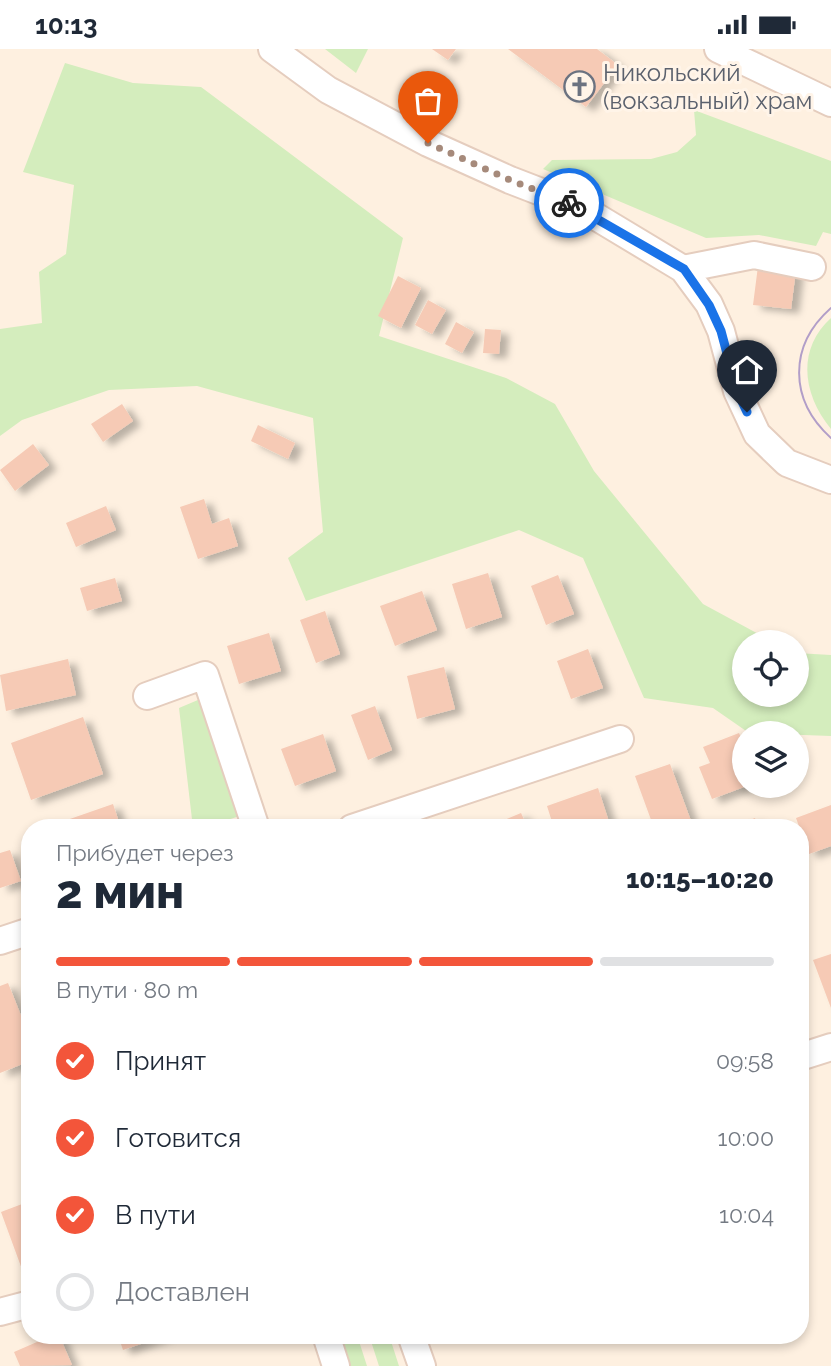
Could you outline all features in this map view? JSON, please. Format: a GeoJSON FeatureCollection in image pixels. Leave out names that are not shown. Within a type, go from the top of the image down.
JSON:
{"type":"FeatureCollection","features":[{"type":"Feature","properties":{"kind":"street"},"geometry":{"type":"LineString","coordinates":[[272,49],[328,90],[417,137],[510,180],[580,207],[684,269],[709,305],[721,331],[737,391],[757,433],[787,463],[831,480]]}},
{"type":"Feature","properties":{"kind":"street"},"geometry":{"type":"LineString","coordinates":[[718,49],[831,103]]}},
{"type":"Feature","properties":{"kind":"street"},"geometry":{"type":"LineString","coordinates":[[684,269],[754,255],[812,267]]}},
{"type":"Feature","properties":{"kind":"street"},"geometry":{"type":"LineString","coordinates":[[147,696],[205,675],[253,819]]}},
{"type":"Feature","properties":{"kind":"street"},"geometry":{"type":"LineString","coordinates":[[379,819],[620,740]]}},
{"type":"Feature","properties":{"kind":"street"},"geometry":{"type":"LineString","coordinates":[[0,941],[21,934]]}},
{"type":"Feature","properties":{"kind":"street"},"geometry":{"type":"LineString","coordinates":[[809,1054],[831,1047]]}},
{"type":"Feature","properties":{"kind":"street"},"geometry":{"type":"LineString","coordinates":[[0,1312],[21,1306]]}},
{"type":"Feature","properties":{"kind":"street"},"geometry":{"type":"LineString","coordinates":[[329,1344],[336,1366]]}},
{"type":"Feature","properties":{"kind":"street"},"geometry":{"type":"LineString","coordinates":[[414,1344],[422,1366]]}},
{"type":"Feature","properties":{"kind":"green space"},"geometry":{"type":"Polygon","coordinates":[[[325,49],[368,49],[356,73],[325,49]]]}},
{"type":"Feature","properties":{"kind":"green space"},"geometry":{"type":"Polygon","coordinates":[[[65,63],[133,83],[201,87],[403,238],[379,336],[506,378],[555,404],[594,471],[703,604],[751,630],[732,630],[732,707],[809,707],[809,654],[831,655],[831,736],[809,735],[809,721],[732,721],[713,708],[644,698],[583,558],[519,530],[306,601],[288,558],[323,532],[313,418],[197,386],[109,390],[22,420],[0,436],[0,329],[42,323],[39,272],[66,254],[74,185],[23,172],[65,63]]]}},
{"type":"Feature","properties":{"kind":"green space"},"geometry":{"type":"Polygon","coordinates":[[[694,110],[831,161],[831,234],[823,232],[816,246],[759,235],[706,238],[543,169],[552,160],[651,159],[677,152],[696,135],[694,110]]]}},
{"type":"Feature","properties":{"kind":"green space"},"geometry":{"type":"Polygon","coordinates":[[[831,318],[831,429],[814,402],[807,373],[812,344],[831,318]]]}},
{"type":"Feature","properties":{"kind":"green space"},"geometry":{"type":"Polygon","coordinates":[[[205,697],[243,815],[230,819],[192,819],[179,708],[205,697]]]}},
{"type":"Feature","properties":{"kind":"green space"},"geometry":{"type":"Polygon","coordinates":[[[339,1344],[360,1344],[367,1366],[346,1366],[339,1344]]]}},
{"type":"Feature","properties":{"kind":"green space"},"geometry":{"type":"Polygon","coordinates":[[[372,1344],[392,1344],[399,1366],[379,1366],[372,1344]]]}},
{"type":"Feature","properties":{"kind":"building"},"geometry":{"type":"Polygon","coordinates":[[[432,49],[456,49],[448,60],[432,49]]]}},
{"type":"Feature","properties":{"kind":"building","name":"Никольский (вокзальный) храм"},"geometry":{"type":"Polygon","coordinates":[[[508,49],[597,49],[618,65],[586,107],[508,49]]]}},
{"type":"Feature","properties":{"kind":"building"},"geometry":{"type":"Polygon","coordinates":[[[758,266],[796,270],[791,309],[753,305],[758,266]]]}},
{"type":"Feature","properties":{"kind":"building"},"geometry":{"type":"Polygon","coordinates":[[[398,276],[421,288],[401,328],[378,316],[398,276]]]}},
{"type":"Feature","properties":{"kind":"building"},"geometry":{"type":"Polygon","coordinates":[[[428,300],[446,310],[432,334],[415,325],[428,300]]]}},
{"type":"Feature","properties":{"kind":"building"},"geometry":{"type":"Polygon","coordinates":[[[456,322],[474,332],[462,353],[445,344],[456,322]]]}},
{"type":"Feature","properties":{"kind":"building"},"geometry":{"type":"Polygon","coordinates":[[[485,329],[501,330],[499,354],[483,353],[485,329]]]}},
{"type":"Feature","properties":{"kind":"building"},"geometry":{"type":"Polygon","coordinates":[[[122,404],[133,421],[103,442],[91,424],[122,404]]]}},
{"type":"Feature","properties":{"kind":"building"},"geometry":{"type":"Polygon","coordinates":[[[258,425],[295,443],[288,459],[251,441],[258,425]]]}},
{"type":"Feature","properties":{"kind":"building"},"geometry":{"type":"Polygon","coordinates":[[[33,444],[49,465],[15,491],[0,470],[33,444]]]}},
{"type":"Feature","properties":{"kind":"building"},"geometry":{"type":"Polygon","coordinates":[[[204,499],[212,524],[229,518],[238,546],[198,559],[180,507],[204,499]]]}},
{"type":"Feature","properties":{"kind":"building"},"geometry":{"type":"Polygon","coordinates":[[[106,506],[116,530],[76,547],[66,523],[106,506]]]}},
{"type":"Feature","properties":{"kind":"building"},"geometry":{"type":"Polygon","coordinates":[[[488,573],[502,617],[466,629],[452,584],[488,573]]]}},
{"type":"Feature","properties":{"kind":"building"},"geometry":{"type":"Polygon","coordinates":[[[558,575],[574,614],[546,625],[531,586],[558,575]]]}},
{"type":"Feature","properties":{"kind":"building"},"geometry":{"type":"Polygon","coordinates":[[[115,578],[122,601],[87,611],[80,588],[115,578]]]}},
{"type":"Feature","properties":{"kind":"building"},"geometry":{"type":"Polygon","coordinates":[[[422,591],[437,630],[395,646],[380,606],[422,591]]]}},
{"type":"Feature","properties":{"kind":"building"},"geometry":{"type":"Polygon","coordinates":[[[325,611],[340,654],[316,663],[300,620],[325,611]]]}},
{"type":"Feature","properties":{"kind":"building"},"geometry":{"type":"Polygon","coordinates":[[[269,633],[281,671],[239,684],[227,646],[269,633]]]}},
{"type":"Feature","properties":{"kind":"building"},"geometry":{"type":"Polygon","coordinates":[[[588,649],[603,688],[571,699],[557,661],[588,649]]]}},
{"type":"Feature","properties":{"kind":"building"},"geometry":{"type":"Polygon","coordinates":[[[68,659],[76,695],[6,711],[0,675],[68,659]]]}},
{"type":"Feature","properties":{"kind":"building"},"geometry":{"type":"Polygon","coordinates":[[[444,667],[455,709],[417,719],[407,676],[444,667]]]}},
{"type":"Feature","properties":{"kind":"building"},"geometry":{"type":"Polygon","coordinates":[[[375,706],[392,750],[368,760],[351,715],[375,706]]]}},
{"type":"Feature","properties":{"kind":"building"},"geometry":{"type":"Polygon","coordinates":[[[83,717],[103,774],[31,800],[11,743],[83,717]]]}},
{"type":"Feature","properties":{"kind":"building"},"geometry":{"type":"Polygon","coordinates":[[[323,734],[336,771],[295,786],[281,749],[323,734]]]}},
{"type":"Feature","properties":{"kind":"building"},"geometry":{"type":"Polygon","coordinates":[[[732,736],[732,792],[712,799],[699,767],[710,763],[703,747],[732,736]]]}},
{"type":"Feature","properties":{"kind":"building"},"geometry":{"type":"Polygon","coordinates":[[[670,764],[690,819],[651,819],[635,776],[670,764]]]}},
{"type":"Feature","properties":{"kind":"building"},"geometry":{"type":"Polygon","coordinates":[[[598,788],[608,819],[551,819],[547,806],[598,788]]]}},
{"type":"Feature","properties":{"kind":"building"},"geometry":{"type":"Polygon","coordinates":[[[113,804],[118,819],[70,819],[113,804]]]}},
{"type":"Feature","properties":{"kind":"building"},"geometry":{"type":"Polygon","coordinates":[[[831,805],[831,846],[809,854],[809,819],[796,818],[831,805]]]}},
{"type":"Feature","properties":{"kind":"building"},"geometry":{"type":"Polygon","coordinates":[[[521,813],[524,819],[507,819],[521,813]]]}},
{"type":"Feature","properties":{"kind":"building"},"geometry":{"type":"Polygon","coordinates":[[[10,850],[21,881],[0,888],[0,853],[10,850]]]}},
{"type":"Feature","properties":{"kind":"building"},"geometry":{"type":"Polygon","coordinates":[[[831,954],[831,1008],[813,960],[831,954]]]}},
{"type":"Feature","properties":{"kind":"building"},"geometry":{"type":"Polygon","coordinates":[[[8,983],[21,1016],[21,1065],[0,1073],[0,986],[8,983]]]}},
{"type":"Feature","properties":{"kind":"building"},"geometry":{"type":"Polygon","coordinates":[[[21,1204],[21,1267],[1,1212],[21,1204]]]}},
{"type":"Feature","properties":{"kind":"building"},"geometry":{"type":"Polygon","coordinates":[[[32,1344],[63,1344],[72,1365],[20,1366],[14,1352],[32,1344]]]}},
{"type":"Feature","properties":{"kind":"building"},"geometry":{"type":"Polygon","coordinates":[[[121,1344],[141,1344],[123,1350],[121,1344]]]}},
{"type":"Feature","properties":{"kind":"tram line"},"geometry":{"type":"LineString","coordinates":[[831,308],[807,339],[799,373],[807,407],[831,438]]}},
{"type":"Feature","properties":{"kind":"way so far"},"geometry":{"type":"LineString","coordinates":[[428,143],[569,203]]}},
{"type":"Feature","properties":{"kind":"place","name":"Никольский (вокзальный) храм"},"geometry":{"type":"Point","coordinates":[580,86]}},
{"type":"Feature","properties":{"kind":"route"},"geometry":{"type":"LineString","coordinates":[[569,203],[684,269],[709,305],[721,331],[737,391],[747,412]]}}]}
